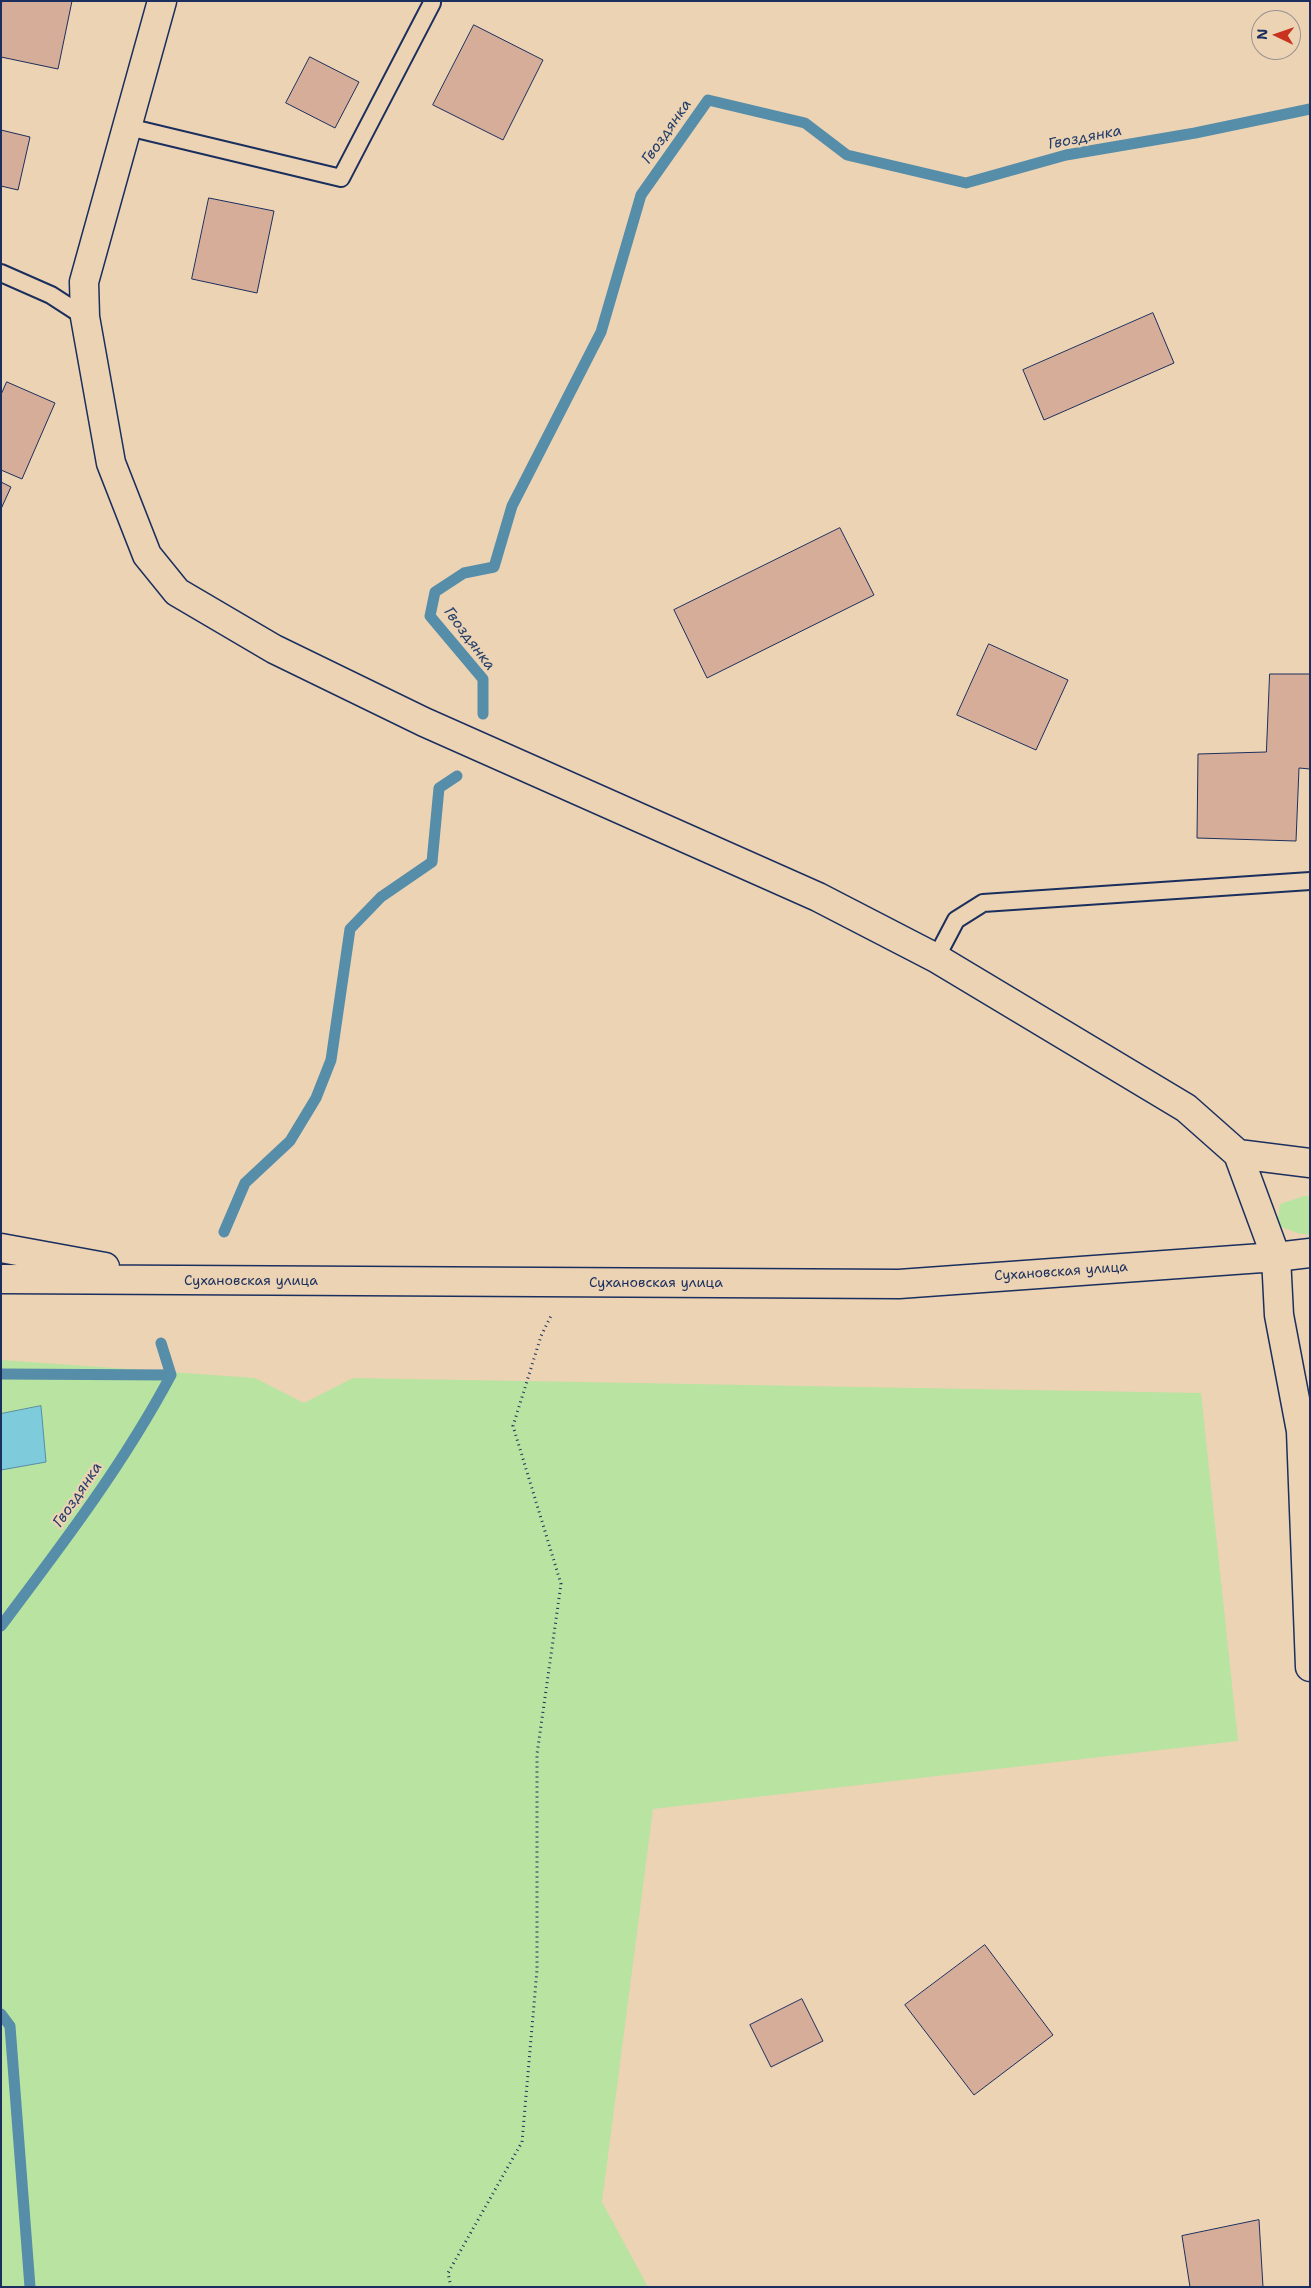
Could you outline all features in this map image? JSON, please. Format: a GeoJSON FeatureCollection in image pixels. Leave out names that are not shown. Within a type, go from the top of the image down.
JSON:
{"type":"FeatureCollection","features":[{"type":"Feature","properties":{"kind":"street"},"geometry":{"type":"LineString","coordinates":[[162,1],[84,282],[85,317],[111,463],[147,555],[177,592],[274,649],[415,718],[818,897],[936,958],[1186,1108],[1238,1154],[1276,1257],[1279,1315],[1301,1431],[1310,1666]]}},
{"type":"Feature","properties":{"kind":"street"},"geometry":{"type":"LineString","coordinates":[[1238,1154],[1310,1163]]}},
{"type":"Feature","properties":{"kind":"street"},"geometry":{"type":"LineString","coordinates":[[1,1248],[190,1281]]}},
{"type":"Feature","properties":{"kind":"street","name":"Сухановская улица"},"geometry":{"type":"LineString","coordinates":[[1,1279],[899,1284],[1310,1253]]}},
{"type":"Feature","properties":{"kind":"lane"},"geometry":{"type":"LineString","coordinates":[[128,126],[341,178],[432,3]]}},
{"type":"Feature","properties":{"kind":"lane"},"geometry":{"type":"LineString","coordinates":[[1,273],[51,295],[85,317]]}},
{"type":"Feature","properties":{"kind":"lane"},"geometry":{"type":"LineString","coordinates":[[936,958],[956,920],[983,903],[1310,881]]}},
{"type":"Feature","properties":{"kind":"path"},"geometry":{"type":"LineString","coordinates":[[451,2287],[448,2274],[522,2142],[537,1970],[538,1754],[561,1584],[513,1426],[541,1336],[565,1283]]}},
{"type":"Feature","properties":{"kind":"green space"},"geometry":{"type":"Polygon","coordinates":[[[1304,1196],[1310,1196],[1310,1235],[1297,1233],[1277,1225],[1280,1204],[1304,1196]]]}},
{"type":"Feature","properties":{"kind":"green space"},"geometry":{"type":"Polygon","coordinates":[[[1,1360],[255,1378],[304,1403],[353,1378],[1201,1393],[1238,1741],[653,1809],[602,2202],[648,2287],[1,2287],[1,1360]]]}},
{"type":"Feature","properties":{"kind":"water"},"geometry":{"type":"Polygon","coordinates":[[[41,1406],[46,1462],[1,1470],[1,1414],[41,1406]]]}},
{"type":"Feature","properties":{"kind":"building"},"geometry":{"type":"Polygon","coordinates":[[[2,1],[72,1],[58,69],[1,57],[2,1]]]}},
{"type":"Feature","properties":{"kind":"building"},"geometry":{"type":"Polygon","coordinates":[[[474,25],[543,60],[503,140],[433,105],[474,25]]]}},
{"type":"Feature","properties":{"kind":"building"},"geometry":{"type":"Polygon","coordinates":[[[310,57],[359,82],[335,128],[286,103],[310,57]]]}},
{"type":"Feature","properties":{"kind":"building"},"geometry":{"type":"Polygon","coordinates":[[[1,130],[30,137],[18,190],[1,186],[1,130]]]}},
{"type":"Feature","properties":{"kind":"building"},"geometry":{"type":"Polygon","coordinates":[[[209,198],[274,211],[257,293],[192,279],[209,198]]]}},
{"type":"Feature","properties":{"kind":"building"},"geometry":{"type":"Polygon","coordinates":[[[1153,313],[1174,363],[1044,420],[1023,370],[1153,313]]]}},
{"type":"Feature","properties":{"kind":"building"},"geometry":{"type":"Polygon","coordinates":[[[7,382],[55,403],[22,479],[1,470],[1,395],[7,382]]]}},
{"type":"Feature","properties":{"kind":"building"},"geometry":{"type":"Polygon","coordinates":[[[1,482],[11,487],[1,509],[1,482]]]}},
{"type":"Feature","properties":{"kind":"building"},"geometry":{"type":"Polygon","coordinates":[[[840,528],[874,595],[707,678],[674,610],[840,528]]]}},
{"type":"Feature","properties":{"kind":"building"},"geometry":{"type":"Polygon","coordinates":[[[989,644],[1068,680],[1036,750],[957,715],[989,644]]]}},
{"type":"Feature","properties":{"kind":"building"},"geometry":{"type":"Polygon","coordinates":[[[1270,674],[1310,674],[1310,769],[1299,768],[1296,841],[1197,838],[1198,754],[1266,752],[1270,674]]]}},
{"type":"Feature","properties":{"kind":"building"},"geometry":{"type":"Polygon","coordinates":[[[985,1945],[1053,2035],[974,2095],[905,2005],[985,1945]]]}},
{"type":"Feature","properties":{"kind":"building"},"geometry":{"type":"Polygon","coordinates":[[[802,1999],[823,2041],[771,2067],[750,2025],[802,1999]]]}},
{"type":"Feature","properties":{"kind":"building"},"geometry":{"type":"Polygon","coordinates":[[[1259,2220],[1263,2287],[1190,2287],[1182,2236],[1259,2220]]]}},
{"type":"Feature","properties":{"kind":"waterway","name":"Гвоздянка"},"geometry":{"type":"LineString","coordinates":[[483,714],[483,679],[430,616],[435,592],[464,573],[494,567],[512,506],[601,332],[641,195],[708,100],[805,123],[847,155],[966,183],[1066,155],[1195,133],[1310,109]]}},
{"type":"Feature","properties":{"kind":"waterway","name":"Гвоздянка"},"geometry":{"type":"LineString","coordinates":[[224,1232],[245,1183],[290,1141],[316,1098],[331,1060],[350,929],[381,897],[432,862],[439,788],[457,776]]}},
{"type":"Feature","properties":{"kind":"waterway","name":"Гвоздянка"},"geometry":{"type":"LineString","coordinates":[[1,1374],[171,1375],[161,1343]]}},
{"type":"Feature","properties":{"kind":"waterway","name":"Гвоздянка"},"geometry":{"type":"LineString","coordinates":[[1,1626],[69,1535],[112,1473],[171,1375]]}},
{"type":"Feature","properties":{"kind":"waterway","name":"Гвоздянка"},"geometry":{"type":"LineString","coordinates":[[1,2014],[10,2026],[30,2287]]}}]}
